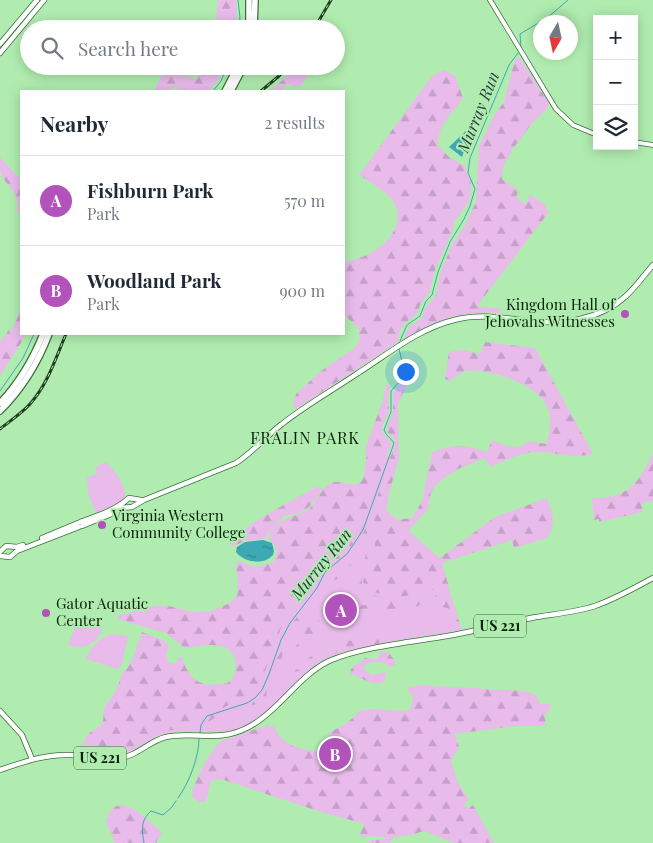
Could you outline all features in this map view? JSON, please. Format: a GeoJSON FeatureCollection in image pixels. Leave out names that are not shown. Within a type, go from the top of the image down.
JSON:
{"type":"FeatureCollection","features":[{"type":"Feature","properties":{"kind":"highway"},"geometry":{"type":"LineString","coordinates":[[249,0],[249,20]]}},
{"type":"Feature","properties":{"kind":"highway"},"geometry":{"type":"LineString","coordinates":[[255,20],[256,0]]}},
{"type":"Feature","properties":{"kind":"highway"},"geometry":{"type":"LineString","coordinates":[[226,90],[233,75]]}},
{"type":"Feature","properties":{"kind":"highway"},"geometry":{"type":"LineString","coordinates":[[232,90],[239,75]]}},
{"type":"Feature","properties":{"kind":"highway"},"geometry":{"type":"LineString","coordinates":[[0,403],[26,369],[43,335]]}},
{"type":"Feature","properties":{"kind":"highway"},"geometry":{"type":"LineString","coordinates":[[0,411],[24,382],[49,335]]}},
{"type":"Feature","properties":{"kind":"main road"},"geometry":{"type":"LineString","coordinates":[[20,20],[37,0]]}},
{"type":"Feature","properties":{"kind":"main road"},"geometry":{"type":"LineString","coordinates":[[27,20],[44,0]]}},
{"type":"Feature","properties":{"kind":"main road"},"geometry":{"type":"LineString","coordinates":[[0,44],[20,20]]}},
{"type":"Feature","properties":{"kind":"main road"},"geometry":{"type":"LineString","coordinates":[[0,53],[20,29]]}},
{"type":"Feature","properties":{"kind":"main road"},"geometry":{"type":"LineString","coordinates":[[127,504],[131,507],[134,503],[236,463],[298,412],[410,340],[444,322],[473,316],[494,316],[544,322],[590,317],[608,310],[622,300],[653,265]]}},
{"type":"Feature","properties":{"kind":"main road"},"geometry":{"type":"LineString","coordinates":[[13,550],[127,504],[129,498],[134,503]]}},
{"type":"Feature","properties":{"kind":"main road"},"geometry":{"type":"LineString","coordinates":[[6,546],[13,550],[11,557],[2,556],[1,551],[6,546]]}},
{"type":"Feature","properties":{"kind":"main road","name":"US 221"},"geometry":{"type":"LineString","coordinates":[[0,770],[32,760],[61,755],[122,758],[135,753],[153,741],[165,737],[230,734],[261,720],[314,671],[342,656],[589,608],[653,578]]}},
{"type":"Feature","properties":{"kind":"main road"},"geometry":{"type":"LineString","coordinates":[[0,711],[22,735],[32,760]]}},
{"type":"Feature","properties":{"kind":"street"},"geometry":{"type":"LineString","coordinates":[[490,0],[558,112],[573,125],[593,133]]}},
{"type":"Feature","properties":{"kind":"street"},"geometry":{"type":"LineString","coordinates":[[638,143],[653,145]]}},
{"type":"Feature","properties":{"kind":"green space"},"geometry":{"type":"Polygon","coordinates":[[[218,0],[236,0],[237,20],[216,20],[218,0]]]}},
{"type":"Feature","properties":{"kind":"green space"},"geometry":{"type":"Polygon","coordinates":[[[520,58],[549,103],[548,108],[533,122],[512,150],[503,167],[502,179],[517,190],[516,197],[525,204],[531,195],[544,204],[549,212],[477,306],[501,309],[500,313],[473,313],[450,317],[428,326],[405,339],[405,334],[409,327],[422,318],[425,308],[435,297],[441,272],[452,244],[464,227],[476,202],[479,146],[494,116],[504,102],[515,59],[520,58]]]}},
{"type":"Feature","properties":{"kind":"green space"},"geometry":{"type":"Polygon","coordinates":[[[444,70],[455,76],[463,98],[443,126],[438,139],[438,146],[449,157],[465,166],[471,180],[470,200],[454,222],[452,232],[435,270],[429,293],[420,305],[417,314],[405,323],[399,332],[398,342],[296,409],[293,405],[296,394],[321,371],[356,347],[360,339],[358,327],[345,316],[345,262],[366,256],[385,242],[393,233],[397,223],[397,212],[393,201],[387,194],[359,175],[432,76],[444,70]]]}},
{"type":"Feature","properties":{"kind":"green space"},"geometry":{"type":"Polygon","coordinates":[[[162,75],[180,75],[197,79],[199,75],[220,75],[210,90],[180,90],[175,87],[168,90],[154,90],[162,75]]]}},
{"type":"Feature","properties":{"kind":"green space"},"geometry":{"type":"Polygon","coordinates":[[[288,75],[308,75],[299,88],[287,84],[281,90],[272,90],[288,75]]]}},
{"type":"Feature","properties":{"kind":"green space"},"geometry":{"type":"Polygon","coordinates":[[[0,157],[20,178],[20,215],[17,210],[14,192],[4,180],[0,170],[0,157]]]}},
{"type":"Feature","properties":{"kind":"green space"},"geometry":{"type":"Polygon","coordinates":[[[20,310],[20,335],[25,335],[0,376],[0,341],[8,330],[12,330],[20,310]]]}},
{"type":"Feature","properties":{"kind":"green space"},"geometry":{"type":"Polygon","coordinates":[[[485,342],[535,348],[592,454],[572,456],[534,452],[514,457],[490,467],[485,458],[458,469],[442,479],[431,491],[428,509],[409,530],[409,533],[417,540],[409,546],[410,549],[415,551],[424,547],[440,558],[495,517],[547,498],[553,523],[547,538],[514,548],[512,540],[442,563],[450,591],[447,591],[440,585],[436,590],[430,590],[426,593],[416,592],[400,598],[396,591],[392,595],[369,592],[363,582],[375,551],[374,507],[395,443],[394,438],[387,432],[387,427],[393,412],[393,393],[406,374],[409,374],[398,405],[399,459],[386,508],[397,520],[412,518],[422,501],[432,452],[459,446],[487,452],[492,440],[511,447],[520,446],[528,441],[546,444],[550,427],[550,416],[543,400],[529,388],[508,378],[485,372],[466,371],[450,381],[445,379],[449,352],[462,350],[480,354],[485,342]]]}},
{"type":"Feature","properties":{"kind":"green space"},"geometry":{"type":"Polygon","coordinates":[[[386,384],[391,387],[388,396],[389,411],[382,427],[382,432],[392,443],[378,479],[373,485],[370,507],[366,510],[358,529],[346,546],[338,549],[327,558],[315,584],[281,628],[261,682],[250,694],[223,708],[204,714],[191,730],[160,732],[137,747],[117,753],[104,753],[85,744],[87,735],[101,725],[104,708],[116,691],[122,674],[133,658],[142,632],[169,645],[166,654],[168,662],[174,664],[177,662],[177,658],[182,657],[190,675],[199,682],[210,685],[225,684],[232,680],[236,669],[235,659],[231,652],[225,648],[218,645],[210,645],[185,648],[166,633],[117,619],[120,615],[154,606],[168,606],[194,612],[211,611],[228,604],[237,596],[238,591],[236,562],[259,566],[274,561],[276,549],[269,539],[274,527],[285,519],[309,509],[325,487],[331,483],[358,484],[361,481],[364,476],[365,449],[383,400],[386,384]]]}},
{"type":"Feature","properties":{"kind":"green space"},"geometry":{"type":"Polygon","coordinates":[[[653,453],[653,500],[641,504],[643,512],[599,522],[599,519],[594,520],[592,498],[615,496],[631,487],[643,473],[653,453]]]}},
{"type":"Feature","properties":{"kind":"green space"},"geometry":{"type":"Polygon","coordinates":[[[378,454],[398,460],[386,510],[439,558],[462,630],[346,651],[332,656],[311,668],[257,720],[235,730],[224,732],[168,733],[155,737],[130,752],[116,756],[75,750],[172,667],[210,702],[250,667],[360,489],[378,454]]]}},
{"type":"Feature","properties":{"kind":"green space"},"geometry":{"type":"Polygon","coordinates":[[[106,462],[123,485],[125,496],[124,501],[96,513],[88,493],[87,477],[97,474],[95,467],[106,462]]]}},
{"type":"Feature","properties":{"kind":"green space"},"geometry":{"type":"Polygon","coordinates":[[[316,487],[322,488],[313,503],[296,514],[283,517],[265,539],[245,541],[234,546],[229,544],[243,530],[255,522],[316,487]]]}},
{"type":"Feature","properties":{"kind":"green space"},"geometry":{"type":"Polygon","coordinates":[[[368,512],[364,527],[359,536],[345,553],[325,571],[334,556],[348,548],[368,512]]]}},
{"type":"Feature","properties":{"kind":"green space"},"geometry":{"type":"Polygon","coordinates":[[[371,513],[373,514],[361,553],[353,565],[337,567],[335,571],[339,576],[338,579],[329,581],[319,588],[327,573],[356,546],[365,530],[371,513]]]}},
{"type":"Feature","properties":{"kind":"green space"},"geometry":{"type":"Polygon","coordinates":[[[374,515],[371,534],[373,550],[363,574],[362,586],[371,595],[402,600],[415,594],[421,594],[423,601],[418,606],[404,610],[403,616],[397,616],[396,612],[387,612],[382,603],[377,606],[363,595],[358,587],[363,569],[368,534],[374,515]]]}},
{"type":"Feature","properties":{"kind":"green space"},"geometry":{"type":"Polygon","coordinates":[[[438,592],[448,600],[450,609],[443,607],[439,610],[435,607],[433,598],[438,592]]]}},
{"type":"Feature","properties":{"kind":"green space"},"geometry":{"type":"Polygon","coordinates":[[[369,605],[377,610],[368,619],[364,617],[362,611],[355,615],[349,614],[347,607],[369,605]]]}},
{"type":"Feature","properties":{"kind":"green space"},"geometry":{"type":"Polygon","coordinates":[[[298,616],[301,622],[296,627],[294,633],[286,638],[279,670],[267,688],[266,699],[262,704],[249,705],[235,716],[219,715],[209,722],[206,721],[208,716],[242,706],[259,695],[268,680],[280,643],[298,616]]]}},
{"type":"Feature","properties":{"kind":"green space"},"geometry":{"type":"Polygon","coordinates":[[[444,618],[459,620],[460,625],[456,630],[444,626],[439,621],[444,618]]]}},
{"type":"Feature","properties":{"kind":"green space"},"geometry":{"type":"Polygon","coordinates":[[[312,619],[319,620],[321,627],[328,631],[329,637],[312,641],[301,655],[294,655],[292,651],[300,640],[304,625],[312,619]]]}},
{"type":"Feature","properties":{"kind":"green space"},"geometry":{"type":"Polygon","coordinates":[[[80,621],[103,627],[97,638],[90,645],[74,647],[68,645],[77,622],[80,621]]]}},
{"type":"Feature","properties":{"kind":"green space"},"geometry":{"type":"Polygon","coordinates":[[[112,634],[128,636],[121,666],[117,669],[86,659],[96,643],[112,634]]]}},
{"type":"Feature","properties":{"kind":"green space"},"geometry":{"type":"Polygon","coordinates":[[[378,635],[384,636],[385,640],[378,644],[339,652],[323,659],[318,656],[311,668],[304,669],[304,674],[298,680],[295,678],[295,670],[302,668],[303,662],[331,643],[364,640],[378,635]]]}},
{"type":"Feature","properties":{"kind":"green space"},"geometry":{"type":"Polygon","coordinates":[[[381,652],[388,652],[395,661],[395,665],[390,667],[381,662],[375,662],[365,665],[364,670],[372,675],[386,672],[382,683],[371,682],[350,674],[353,667],[365,658],[377,659],[381,652]]]}},
{"type":"Feature","properties":{"kind":"green space"},"geometry":{"type":"Polygon","coordinates":[[[417,685],[524,691],[536,695],[540,704],[549,704],[551,706],[544,715],[546,724],[542,726],[515,726],[454,734],[459,746],[451,761],[458,783],[469,800],[465,802],[465,806],[468,808],[473,805],[494,843],[454,843],[424,831],[394,837],[390,843],[367,843],[372,840],[384,840],[386,837],[359,836],[365,824],[321,812],[221,779],[212,780],[205,802],[200,802],[192,797],[195,783],[203,767],[221,741],[268,725],[274,727],[280,737],[295,747],[312,751],[323,751],[328,743],[329,734],[346,724],[360,711],[370,709],[406,711],[411,708],[413,697],[407,688],[410,686],[414,688],[417,685]]]}},
{"type":"Feature","properties":{"kind":"green space"},"geometry":{"type":"Polygon","coordinates":[[[121,805],[134,809],[162,832],[156,843],[115,843],[106,822],[111,810],[121,805]]]}},
{"type":"Feature","properties":{"kind":"water"},"geometry":{"type":"Polygon","coordinates":[[[467,130],[470,135],[462,157],[449,147],[467,130]]]}},
{"type":"Feature","properties":{"kind":"water"},"geometry":{"type":"Polygon","coordinates":[[[263,540],[272,543],[274,551],[273,555],[264,561],[248,560],[236,552],[237,547],[245,542],[263,540]]]}},
{"type":"Feature","properties":{"kind":"waterway"},"geometry":{"type":"LineString","coordinates":[[238,0],[240,20]]}},
{"type":"Feature","properties":{"kind":"waterway","name":"Murray Run"},"geometry":{"type":"LineString","coordinates":[[521,48],[520,34],[547,18],[568,0]]}},
{"type":"Feature","properties":{"kind":"waterway","name":"Murray Run"},"geometry":{"type":"LineString","coordinates":[[400,341],[407,325],[420,316],[426,301],[432,295],[438,272],[450,242],[470,206],[475,189],[468,173],[470,158],[509,65],[518,53]]}},
{"type":"Feature","properties":{"kind":"waterway"},"geometry":{"type":"LineString","coordinates":[[214,90],[223,75]]}},
{"type":"Feature","properties":{"kind":"waterway"},"geometry":{"type":"LineString","coordinates":[[0,391],[23,358],[34,335]]}},
{"type":"Feature","properties":{"kind":"waterway","name":"Murray Run"},"geometry":{"type":"LineString","coordinates":[[200,733],[201,725],[207,716],[247,703],[262,690],[281,640],[290,623],[317,588],[325,572],[347,554],[363,530],[394,443],[384,430],[391,412],[391,391],[405,373],[399,349]]}},
{"type":"Feature","properties":{"kind":"waterway","name":"Murray Run"},"geometry":{"type":"LineString","coordinates":[[178,798],[193,770],[199,739]]}},
{"type":"Feature","properties":{"kind":"waterway","name":"Murray Run"},"geometry":{"type":"LineString","coordinates":[[144,843],[143,822],[147,815],[151,811],[163,815],[176,801]]}},
{"type":"Feature","properties":{"kind":"railway"},"geometry":{"type":"LineString","coordinates":[[319,20],[331,0]]}},
{"type":"Feature","properties":{"kind":"railway"},"geometry":{"type":"LineString","coordinates":[[262,90],[280,75]]}},
{"type":"Feature","properties":{"kind":"railway"},"geometry":{"type":"LineString","coordinates":[[0,429],[23,411],[42,388],[66,335]]}},
{"type":"Feature","properties":{"kind":"place","name":"Kingdom Hall of Jehovahs Witnesses"},"geometry":{"type":"Point","coordinates":[625,314]}},
{"type":"Feature","properties":{"kind":"place","name":"Virginia Western Community College"},"geometry":{"type":"Point","coordinates":[102,525]}},
{"type":"Feature","properties":{"kind":"place","name":"Fishburn Park"},"geometry":{"type":"Point","coordinates":[341,610]}},
{"type":"Feature","properties":{"kind":"place","name":"Gator Aquatic Center"},"geometry":{"type":"Point","coordinates":[46,613]}},
{"type":"Feature","properties":{"kind":"place","name":"Woodland Park"},"geometry":{"type":"Point","coordinates":[335,754]}},
{"type":"Feature","properties":{"kind":"district","name":"FRALIN PARK"},"geometry":{"type":"Point","coordinates":[305,438]}}]}
